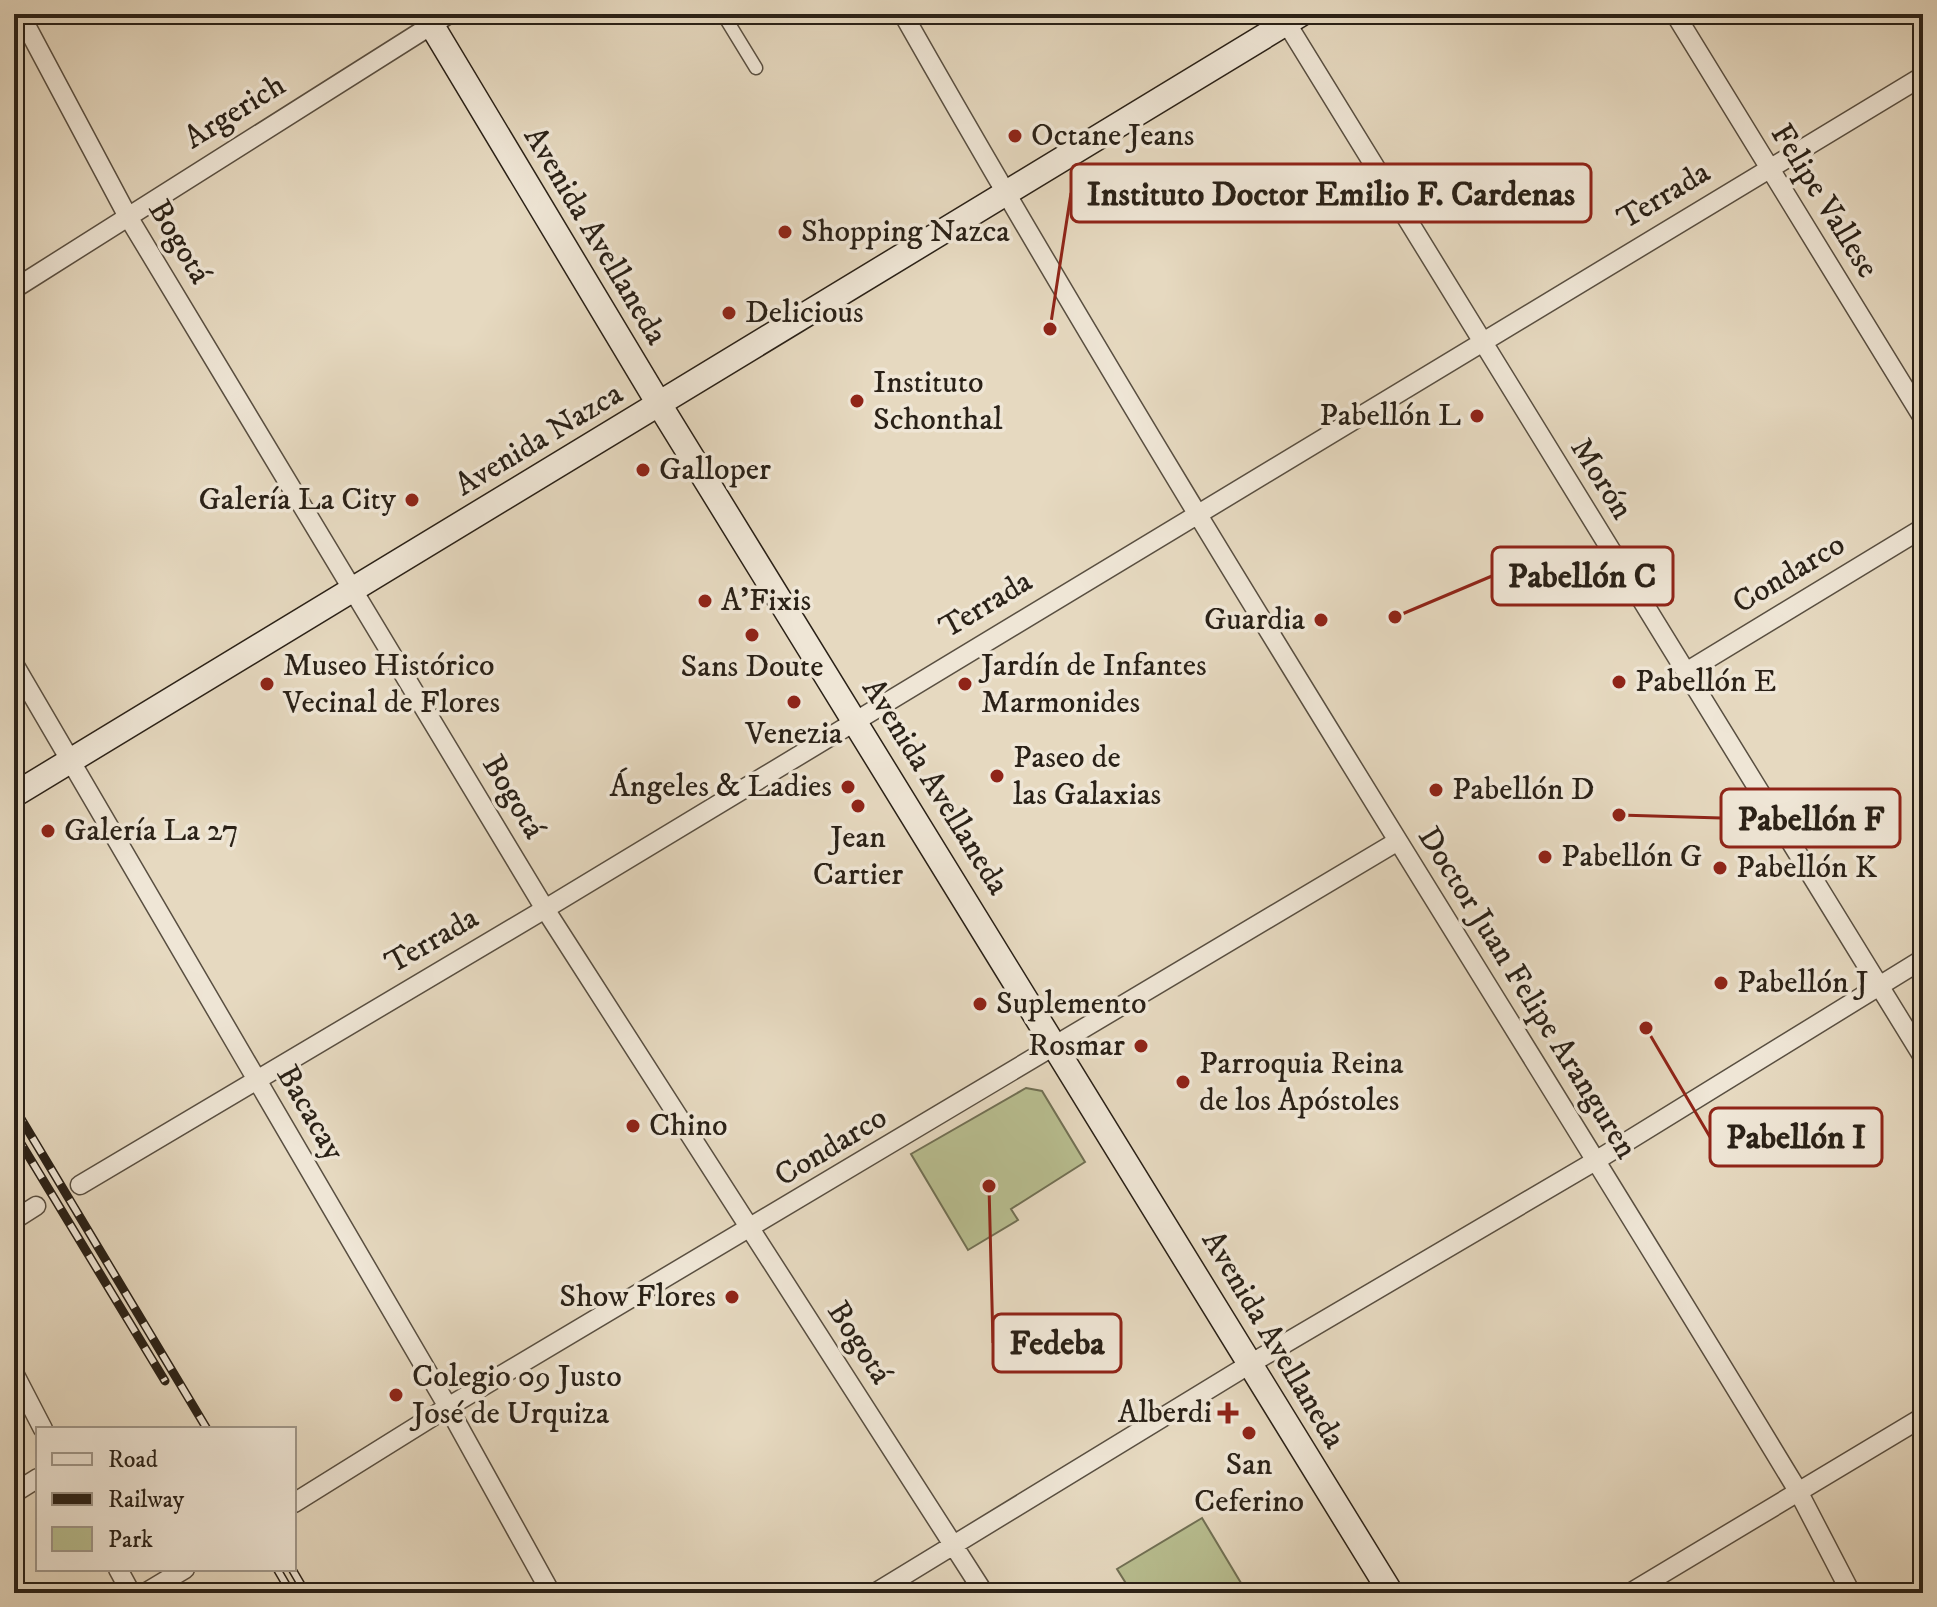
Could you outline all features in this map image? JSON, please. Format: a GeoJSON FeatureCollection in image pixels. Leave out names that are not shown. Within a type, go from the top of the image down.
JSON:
{"type":"FeatureCollection","features":[{"type":"Feature","properties":{"kind":"main road","name":"Avenida Nazca"},"geometry":{"type":"LineString","coordinates":[[14,795],[1005,195],[1290,17]]}},
{"type":"Feature","properties":{"kind":"main road","name":"Avenida Avellaneda"},"geometry":{"type":"LineString","coordinates":[[435,18],[659,404],[1391,1593]]}},
{"type":"Feature","properties":{"kind":"street","name":"Bogotá"},"geometry":{"type":"LineString","coordinates":[[20,14],[127,215],[545,909],[984,1593]]}},
{"type":"Feature","properties":{"kind":"street"},"geometry":{"type":"LineString","coordinates":[[723,14],[756,68]]}},
{"type":"Feature","properties":{"kind":"street","name":"Doctor Juan Felipe Aranguren"},"geometry":{"type":"LineString","coordinates":[[903,14],[1005,195],[1197,513],[1798,1491],[1851,1593]]}},
{"type":"Feature","properties":{"kind":"street","name":"Felipe Vallese"},"geometry":{"type":"LineString","coordinates":[[1675,14],[1923,418]]}},
{"type":"Feature","properties":{"kind":"street","name":"Morón"},"geometry":{"type":"LineString","coordinates":[[1290,17],[1482,343],[1923,1057]]}},
{"type":"Feature","properties":{"kind":"street","name":"Argerich"},"geometry":{"type":"LineString","coordinates":[[14,289],[435,18]]}},
{"type":"Feature","properties":{"kind":"street","name":"Terrada"},"geometry":{"type":"LineString","coordinates":[[80,1185],[545,909],[1923,76]]}},
{"type":"Feature","properties":{"kind":"street","name":"Condarco"},"geometry":{"type":"LineString","coordinates":[[1686,672],[1923,528]]}},
{"type":"Feature","properties":{"kind":"street","name":"Bacacay"},"geometry":{"type":"LineString","coordinates":[[14,664],[448,1407],[551,1593]]}},
{"type":"Feature","properties":{"kind":"street","name":"Condarco"},"geometry":{"type":"LineString","coordinates":[[296,1502],[448,1407],[1057,1047],[1398,841]]}},
{"type":"Feature","properties":{"kind":"street"},"geometry":{"type":"LineString","coordinates":[[875,1593],[1250,1364],[1597,1160],[1923,959]]}},
{"type":"Feature","properties":{"kind":"street"},"geometry":{"type":"LineString","coordinates":[[14,1220],[36,1206]]}},
{"type":"Feature","properties":{"kind":"street"},"geometry":{"type":"LineString","coordinates":[[14,1373],[42,1427]]}},
{"type":"Feature","properties":{"kind":"street"},"geometry":{"type":"LineString","coordinates":[[1630,1593],[1923,1417]]}},
{"type":"Feature","properties":{"kind":"street"},"geometry":{"type":"LineString","coordinates":[[14,1493],[36,1479]]}},
{"type":"Feature","properties":{"kind":"street"},"geometry":{"type":"LineString","coordinates":[[119,1571],[131,1593]]}},
{"type":"Feature","properties":{"kind":"street"},"geometry":{"type":"LineString","coordinates":[[145,1593],[182,1571]]}},
{"type":"Feature","properties":{"kind":"green space"},"geometry":{"type":"Polygon","coordinates":[[[1026,1088],[1042,1091],[1085,1162],[1011,1209],[1018,1220],[968,1250],[911,1154],[1026,1088]]]}},
{"type":"Feature","properties":{"kind":"green space"},"geometry":{"type":"Polygon","coordinates":[[[1202,1518],[1247,1593],[1132,1593],[1117,1569],[1202,1518]]]}},
{"type":"Feature","properties":{"kind":"railway"},"geometry":{"type":"LineString","coordinates":[[14,1107],[206,1427]]}},
{"type":"Feature","properties":{"kind":"railway"},"geometry":{"type":"LineString","coordinates":[[14,1132],[165,1381]]}},
{"type":"Feature","properties":{"kind":"railway"},"geometry":{"type":"LineString","coordinates":[[278,1571],[291,1593]]}},
{"type":"Feature","properties":{"kind":"railway"},"geometry":{"type":"LineString","coordinates":[[293,1571],[306,1593]]}},
{"type":"Feature","properties":{"kind":"place","name":"Octane Jeans"},"geometry":{"type":"Point","coordinates":[1015,136]}},
{"type":"Feature","properties":{"kind":"place","name":"Shopping Nazca"},"geometry":{"type":"Point","coordinates":[785,232]}},
{"type":"Feature","properties":{"kind":"place","name":"Delicious"},"geometry":{"type":"Point","coordinates":[729,313]}},
{"type":"Feature","properties":{"kind":"place","name":"Instituto Doctor Emilio F. Cardenas"},"geometry":{"type":"Point","coordinates":[1050,329]}},
{"type":"Feature","properties":{"kind":"place","name":"Instituto Schonthal"},"geometry":{"type":"Point","coordinates":[857,401]}},
{"type":"Feature","properties":{"kind":"place","name":"Pabellón L"},"geometry":{"type":"Point","coordinates":[1477,416]}},
{"type":"Feature","properties":{"kind":"place","name":"Galloper"},"geometry":{"type":"Point","coordinates":[643,470]}},
{"type":"Feature","properties":{"kind":"place","name":"Galería La City"},"geometry":{"type":"Point","coordinates":[412,500]}},
{"type":"Feature","properties":{"kind":"place","name":"A'Fixis"},"geometry":{"type":"Point","coordinates":[705,601]}},
{"type":"Feature","properties":{"kind":"place","name":"Pabellón C"},"geometry":{"type":"Point","coordinates":[1395,617]}},
{"type":"Feature","properties":{"kind":"place","name":"Guardia"},"geometry":{"type":"Point","coordinates":[1321,620]}},
{"type":"Feature","properties":{"kind":"place","name":"Sans Doute"},"geometry":{"type":"Point","coordinates":[752,635]}},
{"type":"Feature","properties":{"kind":"place","name":"Pabellón E"},"geometry":{"type":"Point","coordinates":[1619,682]}},
{"type":"Feature","properties":{"kind":"place","name":"Museo Histórico Vecinal de Flores"},"geometry":{"type":"Point","coordinates":[267,684]}},
{"type":"Feature","properties":{"kind":"place","name":"Jardín de Infantes Marmonides"},"geometry":{"type":"Point","coordinates":[965,684]}},
{"type":"Feature","properties":{"kind":"place","name":"Venezia"},"geometry":{"type":"Point","coordinates":[794,702]}},
{"type":"Feature","properties":{"kind":"place","name":"Paseo de las Galaxias"},"geometry":{"type":"Point","coordinates":[997,776]}},
{"type":"Feature","properties":{"kind":"place","name":"Ángeles & Ladies"},"geometry":{"type":"Point","coordinates":[848,787]}},
{"type":"Feature","properties":{"kind":"place","name":"Pabellón D"},"geometry":{"type":"Point","coordinates":[1436,790]}},
{"type":"Feature","properties":{"kind":"place","name":"Jean Cartier"},"geometry":{"type":"Point","coordinates":[858,806]}},
{"type":"Feature","properties":{"kind":"place","name":"Pabellón F"},"geometry":{"type":"Point","coordinates":[1619,815]}},
{"type":"Feature","properties":{"kind":"place","name":"Galería La 27"},"geometry":{"type":"Point","coordinates":[48,831]}},
{"type":"Feature","properties":{"kind":"place","name":"Pabellón G"},"geometry":{"type":"Point","coordinates":[1545,857]}},
{"type":"Feature","properties":{"kind":"place","name":"Pabellón K"},"geometry":{"type":"Point","coordinates":[1720,868]}},
{"type":"Feature","properties":{"kind":"place","name":"Pabellón J"},"geometry":{"type":"Point","coordinates":[1721,983]}},
{"type":"Feature","properties":{"kind":"place","name":"Suplemento"},"geometry":{"type":"Point","coordinates":[980,1004]}},
{"type":"Feature","properties":{"kind":"place","name":"Pabellón I"},"geometry":{"type":"Point","coordinates":[1646,1028]}},
{"type":"Feature","properties":{"kind":"place","name":"Rosmar"},"geometry":{"type":"Point","coordinates":[1141,1046]}},
{"type":"Feature","properties":{"kind":"place","name":"Parroquia Reina de los Apóstoles"},"geometry":{"type":"Point","coordinates":[1183,1082]}},
{"type":"Feature","properties":{"kind":"place","name":"Chino"},"geometry":{"type":"Point","coordinates":[633,1126]}},
{"type":"Feature","properties":{"kind":"place","name":"Fedeba"},"geometry":{"type":"Point","coordinates":[989,1186]}},
{"type":"Feature","properties":{"kind":"place","name":"Show Flores"},"geometry":{"type":"Point","coordinates":[732,1297]}},
{"type":"Feature","properties":{"kind":"place","name":"Colegio 09 Justo José de Urquiza"},"geometry":{"type":"Point","coordinates":[396,1395]}},
{"type":"Feature","properties":{"kind":"place","name":"Alberdi"},"geometry":{"type":"Point","coordinates":[1228,1413]}},
{"type":"Feature","properties":{"kind":"place","name":"San Ceferino"},"geometry":{"type":"Point","coordinates":[1249,1433]}}]}
